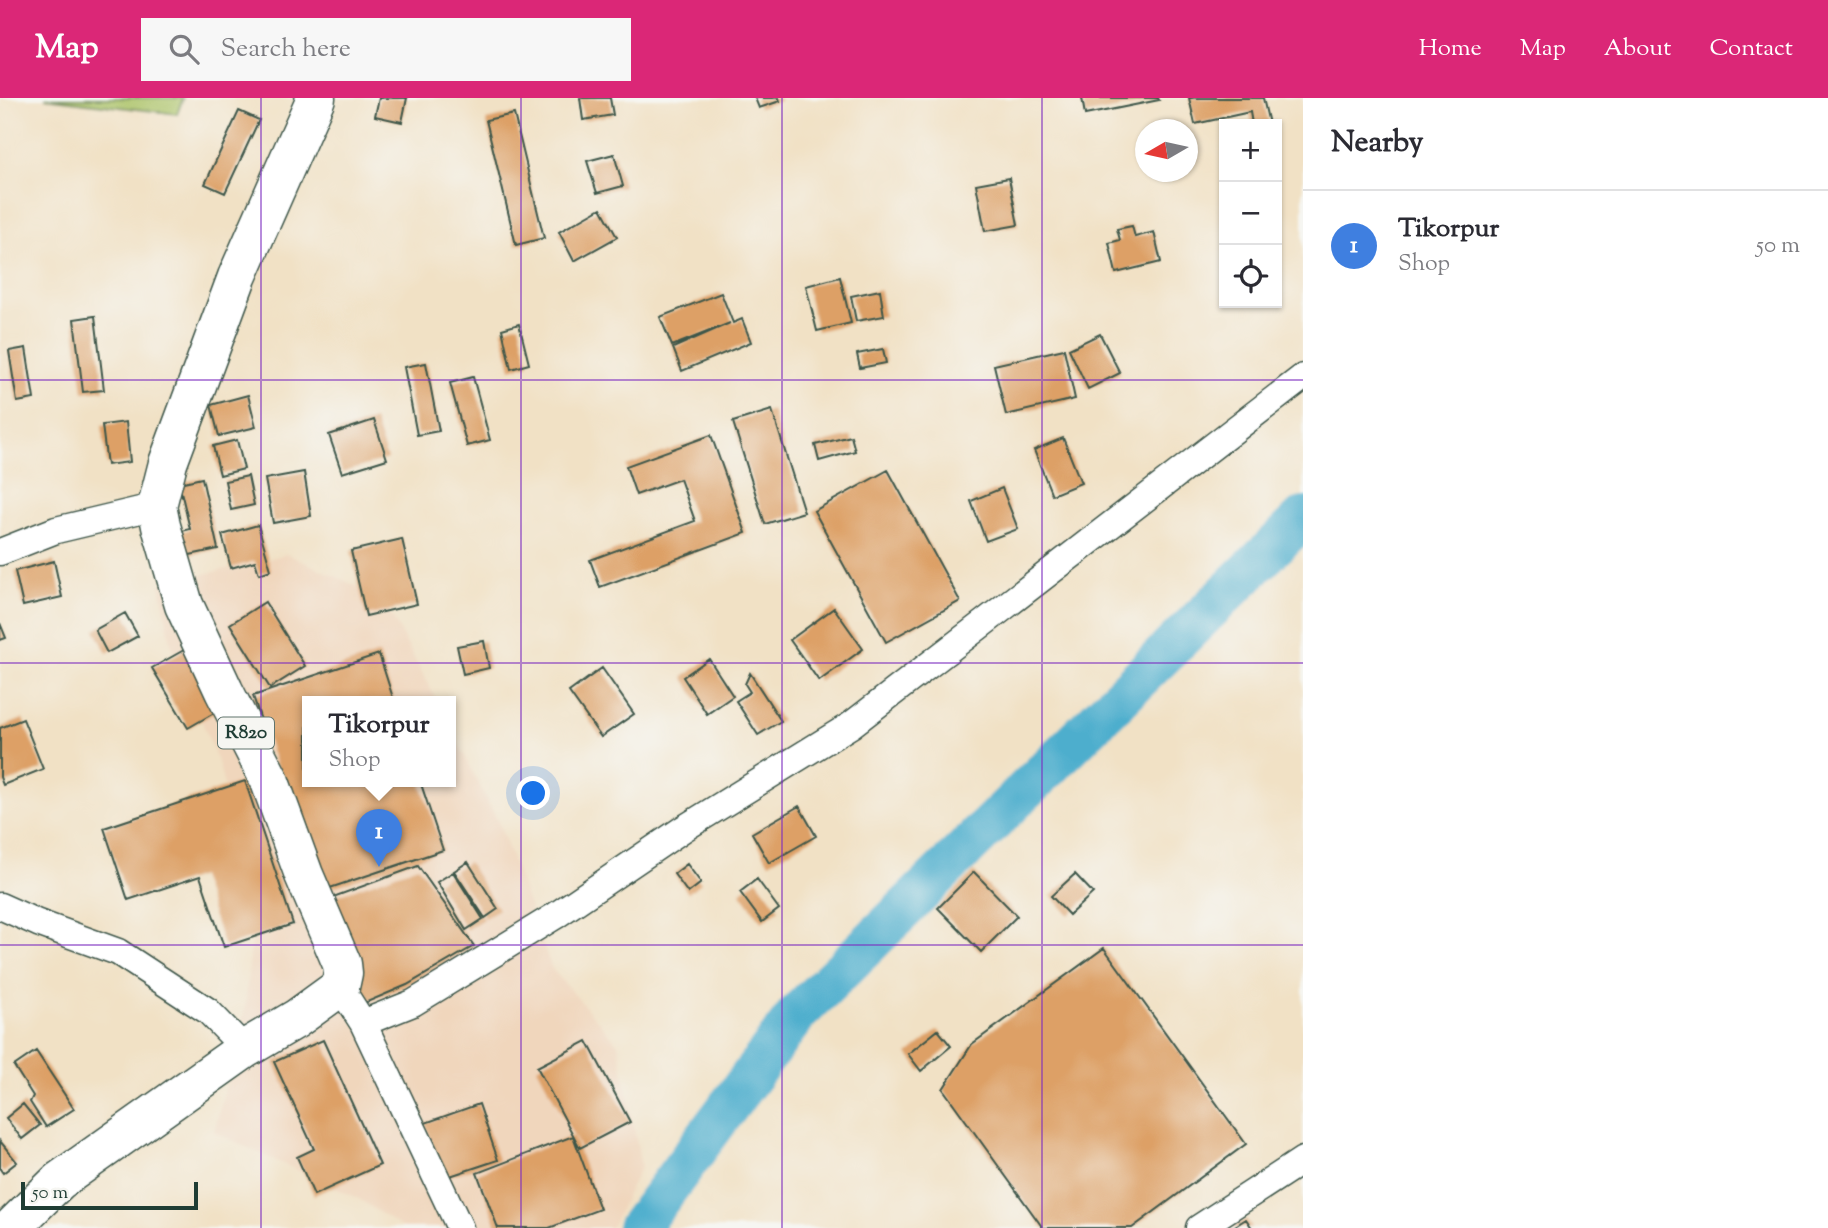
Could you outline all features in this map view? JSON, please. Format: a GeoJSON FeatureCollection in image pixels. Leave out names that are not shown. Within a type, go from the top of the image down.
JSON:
{"type":"FeatureCollection","features":[{"type":"Feature","properties":{"kind":"main road","name":"R820"},"geometry":{"type":"LineString","coordinates":[[316,98],[237,276],[168,463],[157,506],[184,605],[269,779],[304,875],[342,964],[340,988]]}},
{"type":"Feature","properties":{"kind":"main road"},"geometry":{"type":"LineString","coordinates":[[11,1228],[59,1181],[245,1049],[296,1019],[340,988]]}},
{"type":"Feature","properties":{"kind":"street"},"geometry":{"type":"LineString","coordinates":[[363,1023],[413,1003],[449,981],[555,916],[683,829],[850,725],[1303,377]]}},
{"type":"Feature","properties":{"kind":"street"},"geometry":{"type":"LineString","coordinates":[[0,552],[56,530],[157,506]]}},
{"type":"Feature","properties":{"kind":"street"},"geometry":{"type":"LineString","coordinates":[[0,906],[118,952],[208,1011],[245,1049]]}},
{"type":"Feature","properties":{"kind":"street"},"geometry":{"type":"LineString","coordinates":[[340,988],[363,1023],[460,1228]]}},
{"type":"Feature","properties":{"kind":"street"},"geometry":{"type":"LineString","coordinates":[[1199,1228],[1303,1160]]}},
{"type":"Feature","properties":{"kind":"shaded area"},"geometry":{"type":"Polygon","coordinates":[[[287,554],[382,598],[434,696],[302,696],[302,787],[456,787],[456,739],[500,826],[552,969],[618,1044],[641,1166],[611,1228],[403,1228],[359,1199],[214,1132],[245,1010],[254,908],[219,765],[171,643],[160,585],[287,554]]]}},
{"type":"Feature","properties":{"kind":"green space"},"geometry":{"type":"Polygon","coordinates":[[[45,98],[183,98],[177,114],[45,98]]]}},
{"type":"Feature","properties":{"kind":"building"},"geometry":{"type":"Polygon","coordinates":[[[379,98],[407,98],[402,122],[375,116],[379,98]]]}},
{"type":"Feature","properties":{"kind":"building"},"geometry":{"type":"Polygon","coordinates":[[[580,98],[610,98],[613,115],[583,120],[580,98]]]}},
{"type":"Feature","properties":{"kind":"building"},"geometry":{"type":"Polygon","coordinates":[[[755,98],[779,98],[780,101],[759,108],[755,98]]]}},
{"type":"Feature","properties":{"kind":"building"},"geometry":{"type":"Polygon","coordinates":[[[1082,98],[1158,98],[1159,100],[1085,115],[1082,98]]]}},
{"type":"Feature","properties":{"kind":"building"},"geometry":{"type":"Polygon","coordinates":[[[1189,98],[1263,98],[1268,119],[1251,119],[1250,112],[1198,123],[1198,119],[1194,119],[1189,98]]]}},
{"type":"Feature","properties":{"kind":"building"},"geometry":{"type":"Polygon","coordinates":[[[239,111],[259,120],[225,193],[205,184],[239,111]]]}},
{"type":"Feature","properties":{"kind":"building"},"geometry":{"type":"Polygon","coordinates":[[[514,114],[544,238],[516,245],[486,120],[514,114]]]}},
{"type":"Feature","properties":{"kind":"building"},"geometry":{"type":"Polygon","coordinates":[[[614,154],[623,186],[597,193],[587,161],[614,154]]]}},
{"type":"Feature","properties":{"kind":"building"},"geometry":{"type":"Polygon","coordinates":[[[1009,178],[1018,225],[985,231],[976,184],[1009,178]]]}},
{"type":"Feature","properties":{"kind":"building"},"geometry":{"type":"Polygon","coordinates":[[[601,208],[617,237],[574,261],[559,232],[601,208]]]}},
{"type":"Feature","properties":{"kind":"building"},"geometry":{"type":"Polygon","coordinates":[[[1132,226],[1135,237],[1154,232],[1161,262],[1116,273],[1109,243],[1120,240],[1117,229],[1132,226]]]}},
{"type":"Feature","properties":{"kind":"building"},"geometry":{"type":"Polygon","coordinates":[[[840,277],[851,323],[817,331],[806,286],[840,277]]]}},
{"type":"Feature","properties":{"kind":"building"},"geometry":{"type":"Polygon","coordinates":[[[880,290],[884,316],[856,321],[851,296],[880,290]]]}},
{"type":"Feature","properties":{"kind":"building"},"geometry":{"type":"Polygon","coordinates":[[[721,293],[733,323],[742,319],[751,342],[682,371],[673,348],[730,323],[672,346],[660,317],[721,293]]]}},
{"type":"Feature","properties":{"kind":"building"},"geometry":{"type":"Polygon","coordinates":[[[95,316],[104,390],[83,392],[74,319],[95,316]]]}},
{"type":"Feature","properties":{"kind":"building"},"geometry":{"type":"Polygon","coordinates":[[[519,324],[529,364],[511,369],[502,329],[519,324]]]}},
{"type":"Feature","properties":{"kind":"building"},"geometry":{"type":"Polygon","coordinates":[[[1100,334],[1120,373],[1088,389],[1069,349],[1100,334]]]}},
{"type":"Feature","properties":{"kind":"building"},"geometry":{"type":"Polygon","coordinates":[[[26,348],[34,399],[17,402],[9,351],[26,348]]]}},
{"type":"Feature","properties":{"kind":"building"},"geometry":{"type":"Polygon","coordinates":[[[883,349],[886,363],[860,368],[857,354],[883,349]]]}},
{"type":"Feature","properties":{"kind":"building"},"geometry":{"type":"Polygon","coordinates":[[[1064,349],[1075,399],[1006,415],[994,365],[1064,349]]]}},
{"type":"Feature","properties":{"kind":"building"},"geometry":{"type":"Polygon","coordinates":[[[426,363],[439,431],[417,435],[404,367],[426,363]]]}},
{"type":"Feature","properties":{"kind":"building"},"geometry":{"type":"Polygon","coordinates":[[[473,377],[490,440],[467,446],[450,383],[473,377]]]}},
{"type":"Feature","properties":{"kind":"building"},"geometry":{"type":"Polygon","coordinates":[[[248,395],[256,427],[219,436],[211,405],[248,395]]]}},
{"type":"Feature","properties":{"kind":"building"},"geometry":{"type":"Polygon","coordinates":[[[772,410],[804,512],[765,524],[733,422],[772,410]]]}},
{"type":"Feature","properties":{"kind":"building"},"geometry":{"type":"Polygon","coordinates":[[[374,420],[387,459],[342,473],[329,435],[374,420]]]}},
{"type":"Feature","properties":{"kind":"building"},"geometry":{"type":"Polygon","coordinates":[[[126,422],[130,462],[107,465],[102,425],[126,422]]]}},
{"type":"Feature","properties":{"kind":"building"},"geometry":{"type":"Polygon","coordinates":[[[711,435],[746,533],[600,587],[590,560],[695,521],[680,479],[636,495],[626,466],[711,435]]]}},
{"type":"Feature","properties":{"kind":"building"},"geometry":{"type":"Polygon","coordinates":[[[851,436],[855,451],[819,461],[815,445],[851,436]]]}},
{"type":"Feature","properties":{"kind":"building"},"geometry":{"type":"Polygon","coordinates":[[[1063,438],[1081,483],[1052,495],[1034,450],[1063,438]]]}},
{"type":"Feature","properties":{"kind":"building"},"geometry":{"type":"Polygon","coordinates":[[[237,440],[244,469],[220,475],[213,446],[237,440]]]}},
{"type":"Feature","properties":{"kind":"building"},"geometry":{"type":"Polygon","coordinates":[[[888,470],[960,601],[886,642],[814,511],[888,470]]]}},
{"type":"Feature","properties":{"kind":"building"},"geometry":{"type":"Polygon","coordinates":[[[304,472],[311,516],[273,523],[265,479],[304,472]]]}},
{"type":"Feature","properties":{"kind":"building"},"geometry":{"type":"Polygon","coordinates":[[[248,476],[254,505],[231,510],[225,481],[248,476]]]}},
{"type":"Feature","properties":{"kind":"building"},"geometry":{"type":"Polygon","coordinates":[[[202,478],[218,549],[171,559],[166,535],[190,529],[179,483],[202,478]]]}},
{"type":"Feature","properties":{"kind":"building"},"geometry":{"type":"Polygon","coordinates":[[[1002,488],[1018,529],[986,541],[971,501],[1002,488]]]}},
{"type":"Feature","properties":{"kind":"building"},"geometry":{"type":"Polygon","coordinates":[[[258,525],[271,570],[259,574],[255,561],[231,568],[222,535],[258,525]]]}},
{"type":"Feature","properties":{"kind":"building"},"geometry":{"type":"Polygon","coordinates":[[[402,539],[417,604],[366,616],[351,551],[402,539]]]}},
{"type":"Feature","properties":{"kind":"building"},"geometry":{"type":"Polygon","coordinates":[[[54,561],[62,597],[23,606],[15,571],[54,561]]]}},
{"type":"Feature","properties":{"kind":"building"},"geometry":{"type":"Polygon","coordinates":[[[265,602],[305,666],[270,688],[230,624],[265,602]]]}},
{"type":"Feature","properties":{"kind":"building"},"geometry":{"type":"Polygon","coordinates":[[[834,608],[863,649],[819,681],[790,640],[834,608]]]}},
{"type":"Feature","properties":{"kind":"building"},"geometry":{"type":"Polygon","coordinates":[[[125,613],[138,636],[107,653],[95,630],[125,613]]]}},
{"type":"Feature","properties":{"kind":"building"},"geometry":{"type":"Polygon","coordinates":[[[0,623],[6,638],[0,640],[0,623]]]}},
{"type":"Feature","properties":{"kind":"building"},"geometry":{"type":"Polygon","coordinates":[[[484,641],[489,668],[463,674],[457,646],[484,641]]]}},
{"type":"Feature","properties":{"kind":"building"},"geometry":{"type":"Polygon","coordinates":[[[191,646],[226,706],[188,728],[152,668],[191,646]]]}},
{"type":"Feature","properties":{"kind":"building"},"geometry":{"type":"Polygon","coordinates":[[[379,654],[392,696],[302,696],[302,787],[422,787],[443,850],[318,892],[253,696],[379,654]]]}},
{"type":"Feature","properties":{"kind":"building"},"geometry":{"type":"Polygon","coordinates":[[[709,659],[733,696],[707,714],[683,677],[709,659]]]}},
{"type":"Feature","properties":{"kind":"building"},"geometry":{"type":"Polygon","coordinates":[[[602,668],[634,714],[601,737],[569,692],[602,668]]]}},
{"type":"Feature","properties":{"kind":"building"},"geometry":{"type":"Polygon","coordinates":[[[750,673],[781,721],[758,735],[736,701],[750,692],[745,684],[750,673]]]}},
{"type":"Feature","properties":{"kind":"building"},"geometry":{"type":"Polygon","coordinates":[[[23,719],[43,769],[3,785],[0,777],[0,728],[23,719]]]}},
{"type":"Feature","properties":{"kind":"building"},"geometry":{"type":"Polygon","coordinates":[[[245,781],[293,924],[224,947],[200,876],[128,900],[104,828],[245,781]]]}},
{"type":"Feature","properties":{"kind":"building"},"geometry":{"type":"Polygon","coordinates":[[[799,806],[816,836],[769,863],[752,833],[799,806]]]}},
{"type":"Feature","properties":{"kind":"building"},"geometry":{"type":"Polygon","coordinates":[[[468,862],[498,909],[485,918],[454,871],[468,862]]]}},
{"type":"Feature","properties":{"kind":"building"},"geometry":{"type":"Polygon","coordinates":[[[687,864],[701,883],[688,893],[674,874],[687,864]]]}},
{"type":"Feature","properties":{"kind":"building"},"geometry":{"type":"Polygon","coordinates":[[[418,866],[474,946],[407,985],[360,1005],[322,901],[418,866]]]}},
{"type":"Feature","properties":{"kind":"building"},"geometry":{"type":"Polygon","coordinates":[[[453,872],[483,919],[466,930],[437,882],[453,872]]]}},
{"type":"Feature","properties":{"kind":"building"},"geometry":{"type":"Polygon","coordinates":[[[974,872],[1017,916],[981,952],[938,908],[974,872]]]}},
{"type":"Feature","properties":{"kind":"building"},"geometry":{"type":"Polygon","coordinates":[[[1075,874],[1093,893],[1069,915],[1051,896],[1075,874]]]}},
{"type":"Feature","properties":{"kind":"building"},"geometry":{"type":"Polygon","coordinates":[[[757,879],[779,909],[762,922],[740,892],[757,879]]]}},
{"type":"Feature","properties":{"kind":"building"},"geometry":{"type":"Polygon","coordinates":[[[1104,948],[1246,1144],[1132,1228],[1043,1228],[943,1089],[972,1044],[1104,948]]]}},
{"type":"Feature","properties":{"kind":"building"},"geometry":{"type":"Polygon","coordinates":[[[938,1030],[951,1046],[921,1071],[908,1054],[938,1030]]]}},
{"type":"Feature","properties":{"kind":"building"},"geometry":{"type":"Polygon","coordinates":[[[323,1040],[380,1165],[314,1195],[297,1157],[314,1149],[274,1062],[323,1040]]]}},
{"type":"Feature","properties":{"kind":"building"},"geometry":{"type":"Polygon","coordinates":[[[587,1041],[630,1122],[580,1148],[537,1067],[587,1041]]]}},
{"type":"Feature","properties":{"kind":"building"},"geometry":{"type":"Polygon","coordinates":[[[36,1051],[74,1109],[46,1127],[30,1102],[33,1096],[14,1066],[36,1051]]]}},
{"type":"Feature","properties":{"kind":"building"},"geometry":{"type":"Polygon","coordinates":[[[23,1104],[40,1125],[22,1139],[6,1118],[23,1104]]]}},
{"type":"Feature","properties":{"kind":"building"},"geometry":{"type":"Polygon","coordinates":[[[479,1104],[498,1160],[444,1178],[425,1123],[479,1104]]]}},
{"type":"Feature","properties":{"kind":"building"},"geometry":{"type":"Polygon","coordinates":[[[573,1136],[600,1209],[549,1228],[498,1228],[477,1173],[573,1136]]]}},
{"type":"Feature","properties":{"kind":"building"},"geometry":{"type":"Polygon","coordinates":[[[0,1141],[17,1162],[3,1173],[0,1169],[0,1141]]]}},
{"type":"Feature","properties":{"kind":"building"},"geometry":{"type":"Polygon","coordinates":[[[1246,1219],[1252,1228],[1232,1228],[1246,1219]]]}},
{"type":"Feature","properties":{"kind":"waterway"},"geometry":{"type":"LineString","coordinates":[[638,1228],[797,1014],[1303,518]]}},
{"type":"Feature","properties":{"kind":"place","name":"Tikorpur"},"geometry":{"type":"Point","coordinates":[379,867]}}]}
